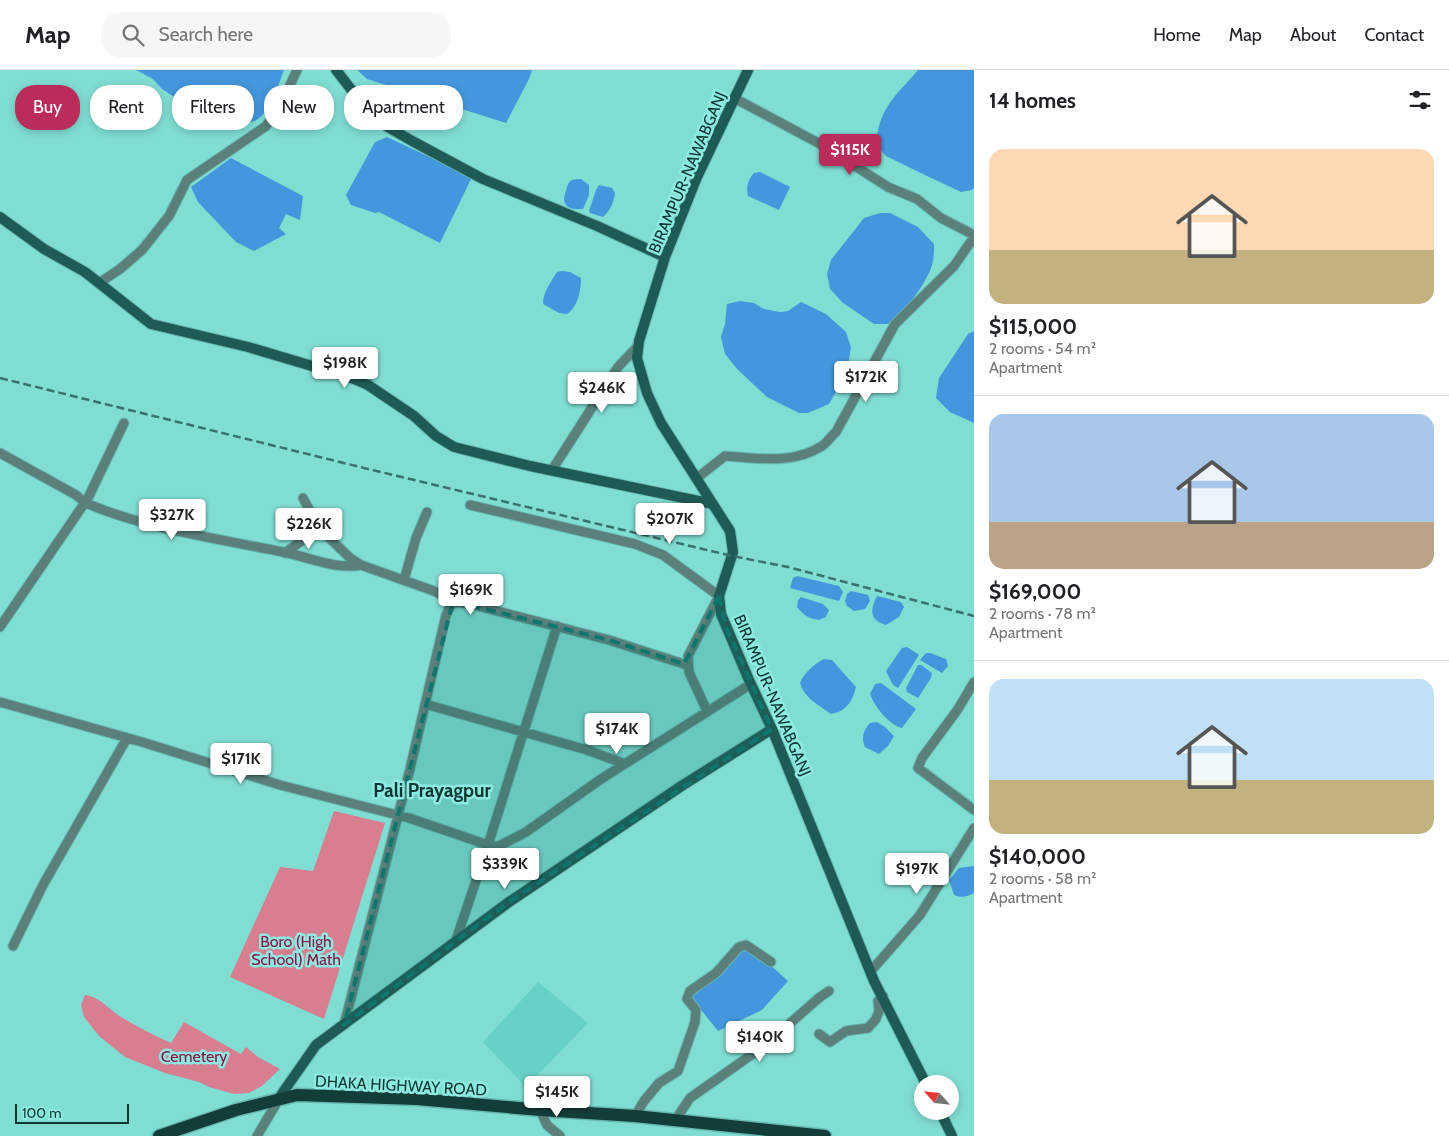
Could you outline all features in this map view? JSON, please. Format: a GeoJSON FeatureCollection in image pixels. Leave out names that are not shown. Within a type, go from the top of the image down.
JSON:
{"type":"FeatureCollection","features":[{"type":"Feature","properties":{"kind":"main road","name":"DHAKA HIGHWAY ROAD"},"geometry":{"type":"LineString","coordinates":[[160,1136],[236,1110],[297,1095],[417,1099],[635,1116],[825,1136]]}},
{"type":"Feature","properties":{"kind":"street"},"geometry":{"type":"LineString","coordinates":[[99,284],[142,250],[168,216],[187,180],[266,126],[279,109],[297,70]]}},
{"type":"Feature","properties":{"kind":"street"},"geometry":{"type":"LineString","coordinates":[[336,70],[368,111],[386,126],[414,142],[483,179],[597,226],[665,257]]}},
{"type":"Feature","properties":{"kind":"street","name":"BIRAMPUR-NAWABGANJ"},"geometry":{"type":"LineString","coordinates":[[748,70],[697,178],[665,257],[638,346],[637,358],[647,393],[661,423],[730,531],[732,558],[719,596],[721,614],[772,730],[871,971],[922,1075]]}},
{"type":"Feature","properties":{"kind":"street"},"geometry":{"type":"LineString","coordinates":[[697,478],[725,456],[763,460],[779,459],[823,446],[836,432],[895,324],[954,266],[974,236],[941,218],[917,199],[888,187],[822,145],[734,98]]}},
{"type":"Feature","properties":{"kind":"street"},"geometry":{"type":"LineString","coordinates":[[0,217],[44,249],[85,272],[151,324],[248,347],[348,377],[368,386],[414,416],[436,436],[454,447],[713,504]]}},
{"type":"Feature","properties":{"kind":"street"},"geometry":{"type":"LineString","coordinates":[[552,470],[618,367],[638,346]]}},
{"type":"Feature","properties":{"kind":"street"},"geometry":{"type":"LineString","coordinates":[[0,627],[3,618],[85,503],[124,423]]}},
{"type":"Feature","properties":{"kind":"street"},"geometry":{"type":"LineString","coordinates":[[0,453],[76,495],[85,503],[117,515],[159,526],[348,567],[361,565]]}},
{"type":"Feature","properties":{"kind":"street"},"geometry":{"type":"LineString","coordinates":[[303,498],[319,528],[350,558],[361,565],[434,591],[453,601],[609,640],[687,665]]}},
{"type":"Feature","properties":{"kind":"street"},"geometry":{"type":"LineString","coordinates":[[470,506],[634,544],[663,555],[719,596],[693,644],[688,656],[687,665],[707,711]]}},
{"type":"Feature","properties":{"kind":"street"},"geometry":{"type":"LineString","coordinates":[[404,580],[416,538],[427,512]]}},
{"type":"Feature","properties":{"kind":"street"},"geometry":{"type":"LineString","coordinates":[[285,552],[319,528]]}},
{"type":"Feature","properties":{"kind":"street"},"geometry":{"type":"LineString","coordinates":[[344,1025],[446,616],[453,601]]}},
{"type":"Feature","properties":{"kind":"street"},"geometry":{"type":"LineString","coordinates":[[455,943],[557,626]]}},
{"type":"Feature","properties":{"kind":"street"},"geometry":{"type":"LineString","coordinates":[[974,682],[958,709],[922,758],[918,768],[974,810]]}},
{"type":"Feature","properties":{"kind":"street"},"geometry":{"type":"LineString","coordinates":[[0,702],[280,785],[398,814],[488,845],[498,846],[526,832],[625,764],[751,684]]}},
{"type":"Feature","properties":{"kind":"street"},"geometry":{"type":"LineString","coordinates":[[425,704],[587,750],[625,764]]}},
{"type":"Feature","properties":{"kind":"street"},"geometry":{"type":"LineString","coordinates":[[257,1136],[279,1098],[316,1045],[509,902],[666,796],[772,730]]}},
{"type":"Feature","properties":{"kind":"street"},"geometry":{"type":"LineString","coordinates":[[13,946],[43,885],[126,738]]}},
{"type":"Feature","properties":{"kind":"street"},"geometry":{"type":"LineString","coordinates":[[871,971],[920,915],[974,828]]}},
{"type":"Feature","properties":{"kind":"street"},"geometry":{"type":"LineString","coordinates":[[635,1116],[644,1101],[659,1083],[678,1071],[695,1022],[696,1010],[687,999],[690,991],[716,972],[739,947],[746,945],[771,962]]}},
{"type":"Feature","properties":{"kind":"street"},"geometry":{"type":"LineString","coordinates":[[676,1120],[690,1098],[764,1046],[829,991]]}},
{"type":"Feature","properties":{"kind":"street"},"geometry":{"type":"LineString","coordinates":[[819,1034],[830,1042],[846,1031],[868,1028],[876,1019],[879,1011],[878,1001],[883,996]]}},
{"type":"Feature","properties":{"kind":"street"},"geometry":{"type":"LineString","coordinates":[[540,1110],[547,1125],[560,1136]]}},
{"type":"Feature","properties":{"kind":"street"},"geometry":{"type":"LineString","coordinates":[[944,1120],[952,1136]]}},
{"type":"Feature","properties":{"kind":"highlighted area"},"geometry":{"type":"Polygon","coordinates":[[[719,596],[726,627],[772,729],[509,902],[344,1025],[453,601],[609,640],[684,664],[719,596]]]}},
{"type":"Feature","properties":{"kind":"shaded area"},"geometry":{"type":"Polygon","coordinates":[[[136,70],[284,70],[279,85],[264,85],[264,114],[254,121],[254,85],[172,85],[172,95],[162,89],[162,85],[158,85],[153,79],[136,70]]]}},
{"type":"Feature","properties":{"kind":"shaded area"},"geometry":{"type":"Polygon","coordinates":[[[357,70],[532,70],[506,123],[463,109],[463,85],[386,85],[367,79],[357,70]]]}},
{"type":"Feature","properties":{"kind":"shaded area"},"geometry":{"type":"Polygon","coordinates":[[[918,70],[974,70],[974,188],[972,190],[961,192],[886,156],[876,145],[881,121],[890,103],[918,70]]]}},
{"type":"Feature","properties":{"kind":"shaded area"},"geometry":{"type":"Polygon","coordinates":[[[387,137],[472,177],[440,243],[379,212],[375,213],[351,205],[346,195],[375,142],[387,137]]]}},
{"type":"Feature","properties":{"kind":"shaded area"},"geometry":{"type":"Polygon","coordinates":[[[231,158],[303,196],[300,220],[286,214],[279,228],[286,234],[254,251],[236,242],[198,202],[191,187],[231,158]]]}},
{"type":"Feature","properties":{"kind":"shaded area"},"geometry":{"type":"Polygon","coordinates":[[[760,172],[790,187],[779,210],[748,196],[747,186],[749,181],[754,173],[760,172]]]}},
{"type":"Feature","properties":{"kind":"shaded area"},"geometry":{"type":"Polygon","coordinates":[[[581,179],[589,185],[589,195],[583,209],[570,208],[565,204],[564,200],[568,185],[572,180],[581,179]]]}},
{"type":"Feature","properties":{"kind":"shaded area"},"geometry":{"type":"Polygon","coordinates":[[[599,185],[612,188],[615,193],[608,212],[603,217],[589,211],[599,185]]]}},
{"type":"Feature","properties":{"kind":"shaded area"},"geometry":{"type":"Polygon","coordinates":[[[880,213],[890,213],[918,227],[934,244],[934,256],[928,276],[907,306],[888,324],[874,324],[843,303],[830,289],[827,274],[831,260],[864,218],[880,213]]]}},
{"type":"Feature","properties":{"kind":"shaded area"},"geometry":{"type":"Polygon","coordinates":[[[557,272],[570,272],[581,278],[576,303],[567,314],[559,313],[543,304],[544,295],[550,283],[557,272]]]}},
{"type":"Feature","properties":{"kind":"shaded area"},"geometry":{"type":"Polygon","coordinates":[[[740,301],[754,303],[764,309],[780,312],[788,311],[801,302],[826,314],[846,332],[851,347],[847,372],[829,404],[808,413],[799,413],[767,397],[738,370],[725,354],[721,337],[725,324],[727,304],[740,301]]]}},
{"type":"Feature","properties":{"kind":"shaded area"},"geometry":{"type":"Polygon","coordinates":[[[974,331],[974,423],[950,412],[936,398],[939,378],[968,334],[974,331]]]}},
{"type":"Feature","properties":{"kind":"shaded area"},"geometry":{"type":"Polygon","coordinates":[[[797,576],[839,586],[843,592],[839,601],[790,588],[793,578],[797,576]]]}},
{"type":"Feature","properties":{"kind":"shaded area"},"geometry":{"type":"Polygon","coordinates":[[[851,591],[868,595],[870,601],[865,609],[854,611],[847,606],[845,601],[847,594],[851,591]]]}},
{"type":"Feature","properties":{"kind":"shaded area"},"geometry":{"type":"Polygon","coordinates":[[[877,596],[901,602],[904,607],[899,617],[886,625],[876,620],[872,610],[877,596]]]}},
{"type":"Feature","properties":{"kind":"shaded area"},"geometry":{"type":"Polygon","coordinates":[[[801,597],[823,604],[829,610],[826,617],[819,620],[804,615],[797,607],[798,600],[801,597]]]}},
{"type":"Feature","properties":{"kind":"shaded area"},"geometry":{"type":"Polygon","coordinates":[[[907,647],[919,655],[898,688],[893,685],[886,671],[902,648],[907,647]]]}},
{"type":"Feature","properties":{"kind":"shaded area"},"geometry":{"type":"Polygon","coordinates":[[[926,653],[946,659],[948,666],[942,673],[920,660],[926,653]]]}},
{"type":"Feature","properties":{"kind":"shaded area"},"geometry":{"type":"Polygon","coordinates":[[[824,659],[832,660],[856,687],[848,705],[837,713],[831,714],[808,697],[800,683],[810,669],[824,659]]]}},
{"type":"Feature","properties":{"kind":"shaded area"},"geometry":{"type":"Polygon","coordinates":[[[918,665],[932,673],[931,678],[918,698],[907,692],[906,688],[918,665]]]}},
{"type":"Feature","properties":{"kind":"shaded area"},"geometry":{"type":"Polygon","coordinates":[[[881,683],[916,709],[902,728],[887,719],[872,699],[870,694],[875,684],[881,683]]]}},
{"type":"Feature","properties":{"kind":"shaded area"},"geometry":{"type":"Polygon","coordinates":[[[877,722],[894,736],[888,746],[879,754],[865,747],[863,740],[864,731],[870,723],[877,722]]]}},
{"type":"Feature","properties":{"kind":"shaded area"},"geometry":{"type":"Polygon","coordinates":[[[974,866],[974,893],[964,897],[954,895],[949,880],[959,868],[974,866]]]}},
{"type":"Feature","properties":{"kind":"shaded area"},"geometry":{"type":"Polygon","coordinates":[[[744,947],[758,954],[788,981],[762,1010],[718,1031],[690,996],[744,947]]]}},
{"type":"Feature","properties":{"kind":"shaded area"},"geometry":{"type":"Polygon","coordinates":[[[538,982],[588,1023],[526,1087],[483,1042],[538,982]]]}},
{"type":"Feature","properties":{"kind":"green space","name":"Boro (High School) Math"},"geometry":{"type":"Polygon","coordinates":[[[334,811],[385,823],[324,1019],[230,977],[280,867],[313,871],[334,811]]]}},
{"type":"Feature","properties":{"kind":"green space","name":"Cemetery"},"geometry":{"type":"Polygon","coordinates":[[[85,995],[99,1000],[124,1019],[171,1043],[184,1022],[241,1054],[246,1047],[258,1057],[280,1069],[262,1086],[249,1093],[234,1094],[165,1073],[125,1057],[99,1036],[84,1017],[81,1005],[85,995]]]}},
{"type":"Feature","properties":{"kind":"railway"},"geometry":{"type":"LineString","coordinates":[[0,378],[364,468],[732,556],[788,567],[974,616]]}},
{"type":"Feature","properties":{"kind":"district","name":"Pali Prayagpur"},"geometry":{"type":"Point","coordinates":[432,790]}}]}
